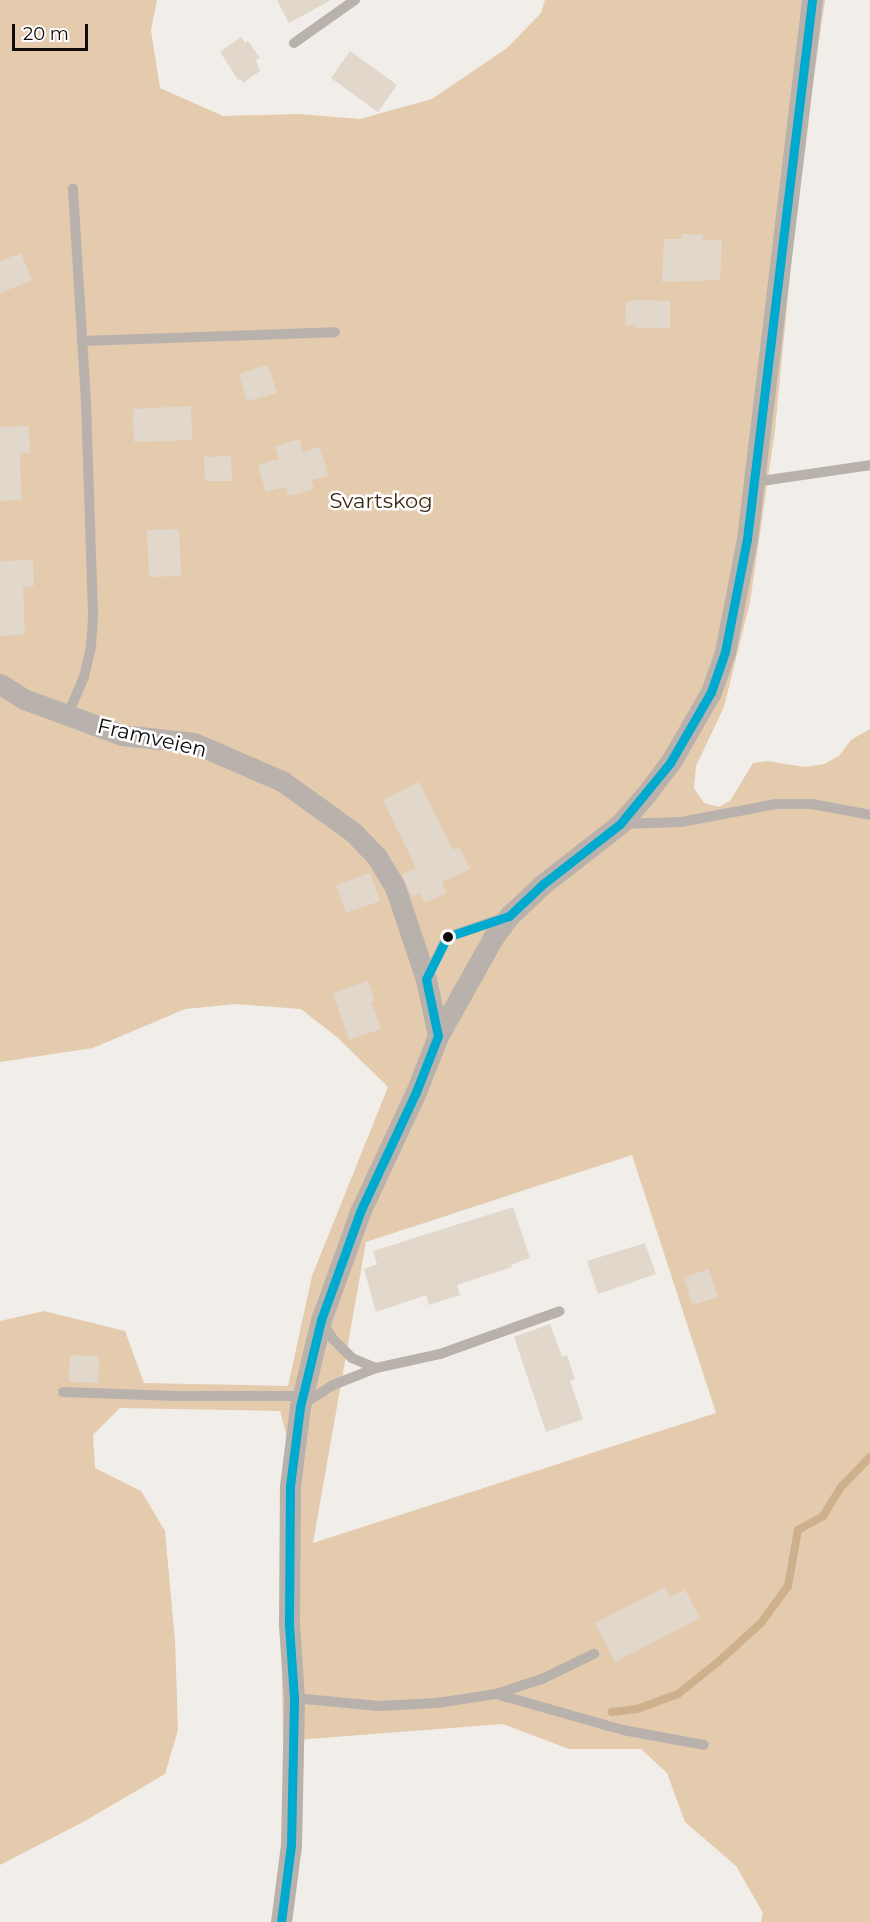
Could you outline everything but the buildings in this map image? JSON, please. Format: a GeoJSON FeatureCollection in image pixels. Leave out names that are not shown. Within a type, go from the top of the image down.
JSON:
{"type":"FeatureCollection","features":[{"type":"Feature","properties":{"kind":"street"},"geometry":{"type":"LineString","coordinates":[[281,1922],[291,1845],[294,1698],[289,1624],[290,1497],[301,1402],[321,1320],[360,1212],[416,1092],[438,1036],[472,974],[509,916],[543,884],[620,824],[670,763],[711,692],[725,652],[738,596],[754,482],[812,0]]}},
{"type":"Feature","properties":{"kind":"street","name":"Framveien"},"geometry":{"type":"LineString","coordinates":[[0,684],[24,699],[122,735],[194,743],[282,781],[353,832],[376,857],[395,887],[426,979],[438,1036]]}},
{"type":"Feature","properties":{"kind":"lane"},"geometry":{"type":"LineString","coordinates":[[294,43],[355,0]]}},
{"type":"Feature","properties":{"kind":"lane"},"geometry":{"type":"LineString","coordinates":[[67,716],[84,677],[91,646],[93,614],[82,341],[73,188]]}},
{"type":"Feature","properties":{"kind":"lane"},"geometry":{"type":"LineString","coordinates":[[82,341],[335,332]]}},
{"type":"Feature","properties":{"kind":"lane"},"geometry":{"type":"LineString","coordinates":[[754,482],[870,465]]}},
{"type":"Feature","properties":{"kind":"lane"},"geometry":{"type":"LineString","coordinates":[[620,824],[681,822],[776,804],[812,804],[870,815]]}},
{"type":"Feature","properties":{"kind":"lane"},"geometry":{"type":"LineString","coordinates":[[426,979],[447,936],[509,916]]}},
{"type":"Feature","properties":{"kind":"lane"},"geometry":{"type":"LineString","coordinates":[[63,1392],[301,1402],[333,1385],[376,1368],[440,1354],[560,1311]]}},
{"type":"Feature","properties":{"kind":"lane"},"geometry":{"type":"LineString","coordinates":[[321,1320],[352,1358],[376,1368]]}},
{"type":"Feature","properties":{"kind":"lane"},"geometry":{"type":"LineString","coordinates":[[294,1698],[379,1706],[438,1703],[496,1694],[542,1679],[594,1654]]}},
{"type":"Feature","properties":{"kind":"lane"},"geometry":{"type":"LineString","coordinates":[[496,1694],[622,1730],[704,1745]]}},
{"type":"Feature","properties":{"kind":"green space","name":"Svartskog"},"geometry":{"type":"Polygon","coordinates":[[[0,0],[157,0],[151,30],[160,88],[223,116],[298,114],[360,119],[432,99],[507,48],[541,13],[545,0],[825,0],[800,172],[775,430],[750,602],[724,707],[696,766],[694,788],[704,803],[719,807],[730,801],[753,763],[767,761],[805,767],[824,764],[839,756],[851,740],[870,729],[870,1922],[761,1922],[763,1913],[736,1866],[685,1822],[667,1773],[641,1749],[569,1749],[503,1724],[283,1741],[280,1560],[287,1437],[280,1411],[120,1408],[93,1435],[95,1468],[141,1491],[165,1531],[175,1641],[178,1730],[165,1774],[85,1821],[0,1865],[0,1321],[44,1311],[125,1331],[144,1383],[288,1386],[312,1276],[388,1087],[338,1038],[301,1009],[236,1004],[185,1009],[93,1048],[0,1062],[0,0]],[[632,1155],[366,1242],[313,1543],[716,1413],[632,1155]]]}},
{"type":"Feature","properties":{"kind":"waterway"},"geometry":{"type":"LineString","coordinates":[[612,1712],[637,1709],[678,1694],[761,1623],[788,1586],[798,1530],[823,1516],[842,1486],[870,1457]]}},
{"type":"Feature","properties":{"kind":"transit line"},"geometry":{"type":"LineString","coordinates":[[281,1922],[291,1845],[294,1698],[289,1624],[290,1486],[300,1407],[321,1320],[360,1212],[416,1092],[438,1036],[426,979],[447,937],[509,916],[543,884],[620,824],[670,763],[711,692],[725,652],[747,539],[812,0]]}}]}
